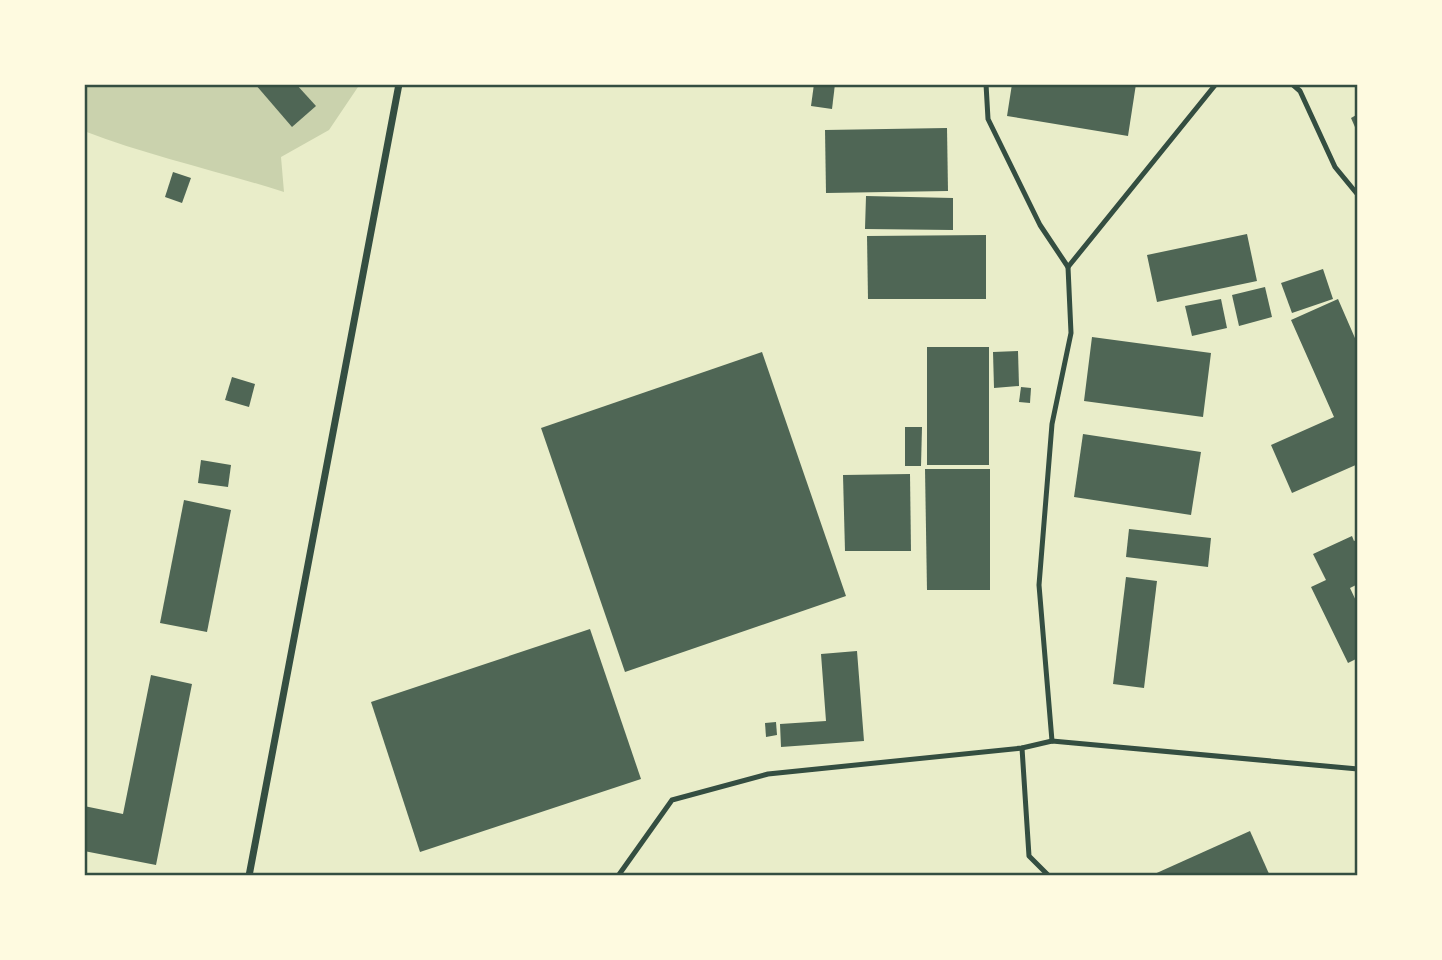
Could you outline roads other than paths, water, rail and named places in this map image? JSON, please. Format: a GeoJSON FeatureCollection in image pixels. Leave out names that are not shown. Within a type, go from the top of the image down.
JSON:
{"type":"FeatureCollection","features":[{"type":"Feature","properties":{"kind":"street"},"geometry":{"type":"LineString","coordinates":[[249,876],[399,84]]}},
{"type":"Feature","properties":{"kind":"lane"},"geometry":{"type":"LineString","coordinates":[[986,84],[988,119],[1040,225],[1068,267],[1071,333],[1052,424],[1039,585],[1052,741]]}},
{"type":"Feature","properties":{"kind":"lane"},"geometry":{"type":"LineString","coordinates":[[1068,267],[1134,182],[1216,84]]}},
{"type":"Feature","properties":{"kind":"lane"},"geometry":{"type":"LineString","coordinates":[[1292,84],[1300,91],[1335,167],[1358,195]]}},
{"type":"Feature","properties":{"kind":"lane"},"geometry":{"type":"LineString","coordinates":[[618,876],[672,800],[768,774],[1022,748],[1052,741],[1358,769]]}},
{"type":"Feature","properties":{"kind":"lane"},"geometry":{"type":"LineString","coordinates":[[1022,748],[1029,856],[1049,876]]}}]}
